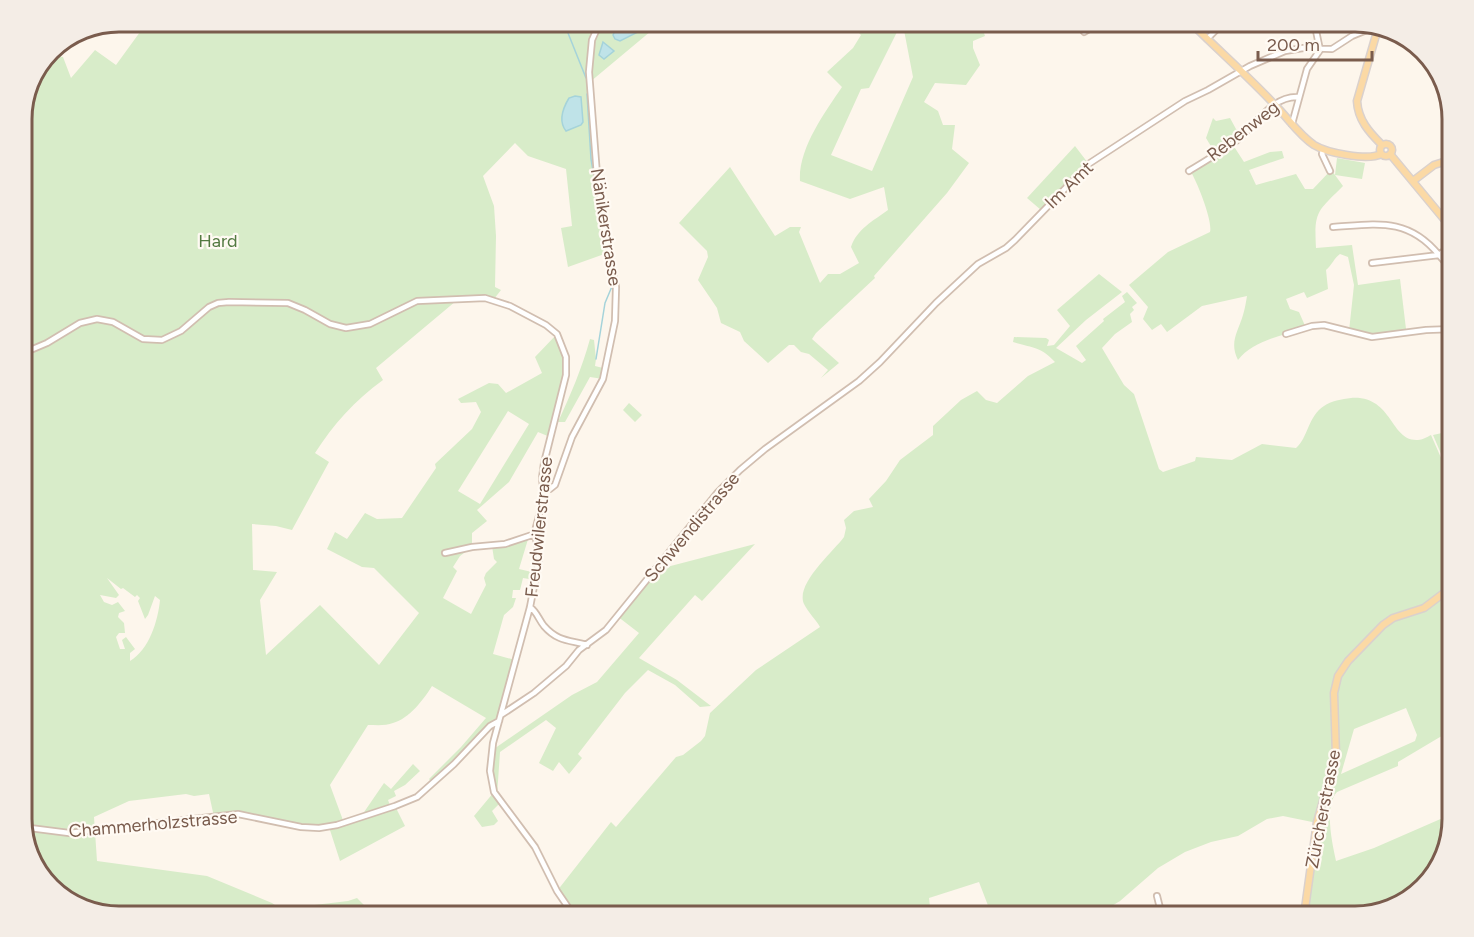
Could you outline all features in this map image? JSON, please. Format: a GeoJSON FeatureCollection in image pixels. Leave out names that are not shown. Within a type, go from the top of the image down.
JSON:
{"type":"FeatureCollection","features":[{"type":"Feature","properties":{"kind":"main road"},"geometry":{"type":"LineString","coordinates":[[1200,32],[1294,121],[1311,143],[1323,150],[1370,158],[1390,154]]}},
{"type":"Feature","properties":{"kind":"main road"},"geometry":{"type":"LineString","coordinates":[[1376,34],[1359,89],[1358,107],[1363,124],[1382,146]]}},
{"type":"Feature","properties":{"kind":"main road"},"geometry":{"type":"LineString","coordinates":[[1382,146],[1386,144],[1390,146],[1392,150],[1390,154]]}},
{"type":"Feature","properties":{"kind":"main road"},"geometry":{"type":"LineString","coordinates":[[1381,154],[1382,146]]}},
{"type":"Feature","properties":{"kind":"main road"},"geometry":{"type":"LineString","coordinates":[[1390,154],[1442,217]]}},
{"type":"Feature","properties":{"kind":"main road"},"geometry":{"type":"LineString","coordinates":[[1413,181],[1434,165],[1442,162]]}},
{"type":"Feature","properties":{"kind":"main road","name":"Zürcherstrasse"},"geometry":{"type":"LineString","coordinates":[[1305,906],[1317,822],[1336,756],[1335,686],[1343,668],[1383,625],[1393,618],[1424,608],[1442,594]]}},
{"type":"Feature","properties":{"kind":"street","name":"Nänikerstrasse"},"geometry":{"type":"LineString","coordinates":[[544,489],[550,489],[555,485],[574,432],[603,379],[615,321],[616,287],[597,175],[589,72],[592,40],[597,32]]}},
{"type":"Feature","properties":{"kind":"street"},"geometry":{"type":"LineString","coordinates":[[1207,39],[1214,32]]}},
{"type":"Feature","properties":{"kind":"street"},"geometry":{"type":"LineString","coordinates":[[1294,121],[1309,65],[1320,50],[1316,32]]}},
{"type":"Feature","properties":{"kind":"street"},"geometry":{"type":"LineString","coordinates":[[1320,50],[1332,49],[1362,32]]}},
{"type":"Feature","properties":{"kind":"street","name":"Im Amt"},"geometry":{"type":"LineString","coordinates":[[917,323],[978,264],[1006,248],[1015,240],[1090,163],[1185,101],[1250,66],[1285,51],[1303,48],[1320,50]]}},
{"type":"Feature","properties":{"kind":"street","name":"Rebenweg"},"geometry":{"type":"LineString","coordinates":[[1189,171],[1239,139],[1252,124],[1276,104],[1290,98],[1299,98]]}},
{"type":"Feature","properties":{"kind":"street"},"geometry":{"type":"LineString","coordinates":[[1323,150],[1322,154],[1330,171]]}},
{"type":"Feature","properties":{"kind":"street"},"geometry":{"type":"LineString","coordinates":[[1333,227],[1376,224],[1397,226],[1419,236],[1442,258]]}},
{"type":"Feature","properties":{"kind":"street"},"geometry":{"type":"LineString","coordinates":[[1372,263],[1439,255],[1442,253]]}},
{"type":"Feature","properties":{"kind":"street","name":"Freudwilerstrasse"},"geometry":{"type":"LineString","coordinates":[[32,349],[84,322],[98,319],[113,322],[143,339],[162,340],[181,331],[209,307],[224,302],[288,303],[330,324],[346,328],[370,324],[410,304],[426,299],[468,297],[494,299],[551,328],[560,339],[564,351],[566,375],[544,462],[542,478],[544,489],[535,534],[539,555],[530,608],[490,760],[490,778],[494,792],[535,847],[556,891],[567,906]]}},
{"type":"Feature","properties":{"kind":"street","name":"Schwendistrasse"},"geometry":{"type":"LineString","coordinates":[[500,718],[566,666],[611,624],[729,481],[765,449],[859,381],[917,323]]}},
{"type":"Feature","properties":{"kind":"street"},"geometry":{"type":"LineString","coordinates":[[1286,334],[1324,325],[1372,337],[1442,329]]}},
{"type":"Feature","properties":{"kind":"street"},"geometry":{"type":"LineString","coordinates":[[445,552],[506,543],[535,534]]}},
{"type":"Feature","properties":{"kind":"street"},"geometry":{"type":"LineString","coordinates":[[530,608],[536,612],[550,632],[571,643],[587,645]]}},
{"type":"Feature","properties":{"kind":"street"},"geometry":{"type":"LineString","coordinates":[[571,643],[576,655]]}},
{"type":"Feature","properties":{"kind":"street","name":"Chammerholzstrasse"},"geometry":{"type":"LineString","coordinates":[[33,828],[69,833],[238,814],[301,827],[330,826],[396,806],[417,797],[500,718]]}},
{"type":"Feature","properties":{"kind":"street"},"geometry":{"type":"LineString","coordinates":[[1157,897],[1159,906]]}},
{"type":"Feature","properties":{"kind":"green space","name":"Hard"},"geometry":{"type":"Polygon","coordinates":[[[140,32],[650,32],[590,82],[594,135],[610,252],[568,267],[561,228],[572,226],[566,169],[528,156],[515,143],[483,176],[494,206],[495,287],[501,290],[494,299],[456,301],[376,368],[383,380],[345,413],[315,453],[329,462],[292,530],[252,524],[253,570],[277,572],[260,600],[266,655],[320,605],[379,665],[419,613],[374,568],[362,567],[327,549],[335,532],[347,539],[365,513],[377,519],[402,518],[436,468],[435,464],[472,429],[481,412],[476,402],[461,403],[458,399],[489,383],[498,384],[506,393],[542,373],[535,357],[557,334],[567,365],[550,437],[538,432],[509,482],[477,510],[487,521],[472,533],[472,547],[460,556],[453,567],[457,571],[443,598],[471,614],[486,585],[484,578],[486,573],[497,562],[494,559],[492,546],[529,536],[519,569],[536,573],[535,580],[523,578],[520,590],[513,590],[512,598],[516,598],[513,607],[504,615],[493,654],[515,660],[500,714],[433,784],[429,779],[486,718],[432,686],[410,713],[399,721],[387,725],[368,725],[330,785],[344,823],[360,818],[384,783],[391,789],[413,764],[420,771],[405,785],[394,791],[396,796],[388,800],[391,808],[395,806],[405,826],[340,861],[329,827],[310,828],[245,815],[214,817],[209,794],[194,796],[186,794],[129,801],[94,817],[97,861],[207,876],[276,906],[119,906],[102,904],[80,896],[61,884],[43,862],[34,841],[32,824],[32,113],[34,96],[41,80],[58,56],[63,57],[71,78],[95,50],[116,65],[140,32]],[[508,411],[458,491],[480,504],[529,424],[508,411]],[[107,578],[119,595],[116,598],[100,595],[104,602],[112,605],[118,602],[125,611],[119,613],[118,617],[124,623],[125,633],[119,633],[116,637],[120,649],[125,649],[122,640],[126,637],[135,649],[130,653],[130,661],[142,650],[151,634],[160,600],[155,596],[145,619],[138,601],[140,598],[121,589],[107,578]]]}},
{"type":"Feature","properties":{"kind":"green space"},"geometry":{"type":"Polygon","coordinates":[[[858,32],[897,32],[869,88],[861,89],[831,155],[872,171],[913,77],[904,32],[984,32],[985,36],[973,41],[973,48],[980,65],[966,85],[935,83],[924,102],[938,111],[943,125],[955,125],[952,149],[969,163],[947,193],[874,276],[875,278],[816,333],[812,339],[839,363],[821,378],[828,370],[794,345],[789,345],[768,363],[744,341],[740,332],[721,323],[717,308],[698,280],[708,257],[707,251],[679,223],[730,167],[775,236],[790,227],[801,227],[799,232],[820,283],[828,274],[840,274],[859,263],[851,247],[861,230],[888,210],[884,187],[850,199],[800,181],[803,156],[808,144],[842,87],[827,72],[853,48],[861,35],[858,32]]]}},
{"type":"Feature","properties":{"kind":"green space"},"geometry":{"type":"Polygon","coordinates":[[[1213,118],[1216,121],[1230,118],[1236,129],[1243,131],[1233,145],[1244,162],[1270,152],[1282,151],[1284,158],[1249,170],[1256,185],[1296,174],[1305,189],[1313,189],[1331,170],[1343,186],[1319,213],[1316,226],[1316,248],[1352,245],[1358,285],[1400,279],[1406,329],[1378,334],[1349,331],[1354,285],[1348,257],[1340,254],[1326,270],[1328,289],[1307,298],[1304,292],[1286,299],[1290,309],[1299,312],[1306,328],[1260,343],[1244,353],[1238,360],[1234,342],[1247,296],[1202,306],[1167,332],[1161,324],[1152,330],[1143,319],[1148,307],[1129,285],[1168,252],[1210,232],[1207,211],[1191,172],[1215,153],[1206,138],[1213,118]]]}},
{"type":"Feature","properties":{"kind":"green space"},"geometry":{"type":"Polygon","coordinates":[[[1075,146],[1088,163],[1041,210],[1027,198],[1075,146]]]}},
{"type":"Feature","properties":{"kind":"green space"},"geometry":{"type":"Polygon","coordinates":[[[1337,158],[1365,163],[1362,179],[1335,175],[1337,158]]]}},
{"type":"Feature","properties":{"kind":"green space"},"geometry":{"type":"Polygon","coordinates":[[[1099,274],[1122,292],[1086,320],[1056,348],[1082,363],[1086,360],[1076,346],[1104,321],[1103,319],[1125,302],[1122,296],[1127,292],[1137,303],[1132,307],[1134,310],[1130,314],[1132,322],[1115,334],[1102,348],[1124,385],[1134,394],[1159,469],[1163,472],[1195,461],[1196,457],[1232,460],[1262,444],[1296,448],[1319,410],[1337,400],[1348,398],[1365,399],[1375,404],[1409,439],[1420,440],[1431,435],[1442,460],[1442,736],[1398,762],[1398,766],[1337,792],[1333,798],[1330,815],[1336,861],[1374,848],[1442,818],[1438,846],[1421,876],[1399,894],[1378,903],[1355,906],[1305,906],[1317,823],[1283,816],[1267,819],[1238,836],[1211,842],[1185,852],[1158,868],[1112,906],[988,906],[979,882],[929,898],[930,906],[566,906],[557,891],[611,822],[616,827],[676,757],[683,755],[701,741],[705,736],[710,713],[756,670],[820,627],[804,604],[805,587],[816,569],[844,537],[846,528],[844,520],[854,511],[873,507],[869,499],[886,481],[900,460],[933,435],[933,426],[961,400],[977,391],[986,400],[997,403],[1028,376],[1055,362],[1041,350],[1013,342],[1014,337],[1046,338],[1049,340],[1047,346],[1054,345],[1070,326],[1057,310],[1099,274]],[[1406,708],[1354,729],[1341,774],[1415,741],[1417,735],[1406,708]]]}},
{"type":"Feature","properties":{"kind":"green space"},"geometry":{"type":"Polygon","coordinates":[[[590,339],[594,340],[595,366],[607,369],[603,379],[590,377],[565,422],[558,422],[576,381],[590,339]]]}},
{"type":"Feature","properties":{"kind":"green space"},"geometry":{"type":"Polygon","coordinates":[[[629,403],[642,415],[635,422],[623,410],[629,403]]]}},
{"type":"Feature","properties":{"kind":"green space"},"geometry":{"type":"Polygon","coordinates":[[[1442,433],[1442,456],[1433,435],[1442,433]]]}},
{"type":"Feature","properties":{"kind":"green space"},"geometry":{"type":"Polygon","coordinates":[[[755,544],[702,601],[695,595],[639,658],[677,680],[711,706],[700,707],[675,685],[648,670],[625,693],[578,754],[582,758],[569,774],[559,762],[553,771],[539,763],[556,728],[546,720],[500,752],[497,796],[501,802],[492,811],[498,821],[494,825],[482,827],[474,816],[494,792],[491,751],[572,695],[597,682],[639,633],[617,616],[657,567],[663,568],[755,544]]]}},
{"type":"Feature","properties":{"kind":"green space","name":"Hard"},"geometry":{"type":"Polygon","coordinates":[[[357,898],[365,906],[306,906],[348,901],[357,898]]]}},
{"type":"Feature","properties":{"kind":"water"},"geometry":{"type":"Polygon","coordinates":[[[614,32],[638,32],[620,41],[613,35],[614,32]]]}},
{"type":"Feature","properties":{"kind":"water"},"geometry":{"type":"Polygon","coordinates":[[[603,42],[614,51],[604,59],[599,55],[603,42]]]}},
{"type":"Feature","properties":{"kind":"water"},"geometry":{"type":"Polygon","coordinates":[[[581,97],[583,122],[566,131],[562,123],[563,110],[569,98],[581,97]]]}},
{"type":"Feature","properties":{"kind":"waterway"},"geometry":{"type":"LineString","coordinates":[[568,32],[586,78]]}},
{"type":"Feature","properties":{"kind":"waterway"},"geometry":{"type":"LineString","coordinates":[[587,94],[591,159],[595,183]]}},
{"type":"Feature","properties":{"kind":"waterway"},"geometry":{"type":"LineString","coordinates":[[605,198],[611,239]]}},
{"type":"Feature","properties":{"kind":"waterway"},"geometry":{"type":"LineString","coordinates":[[596,359],[605,303],[613,284]]}}]}
